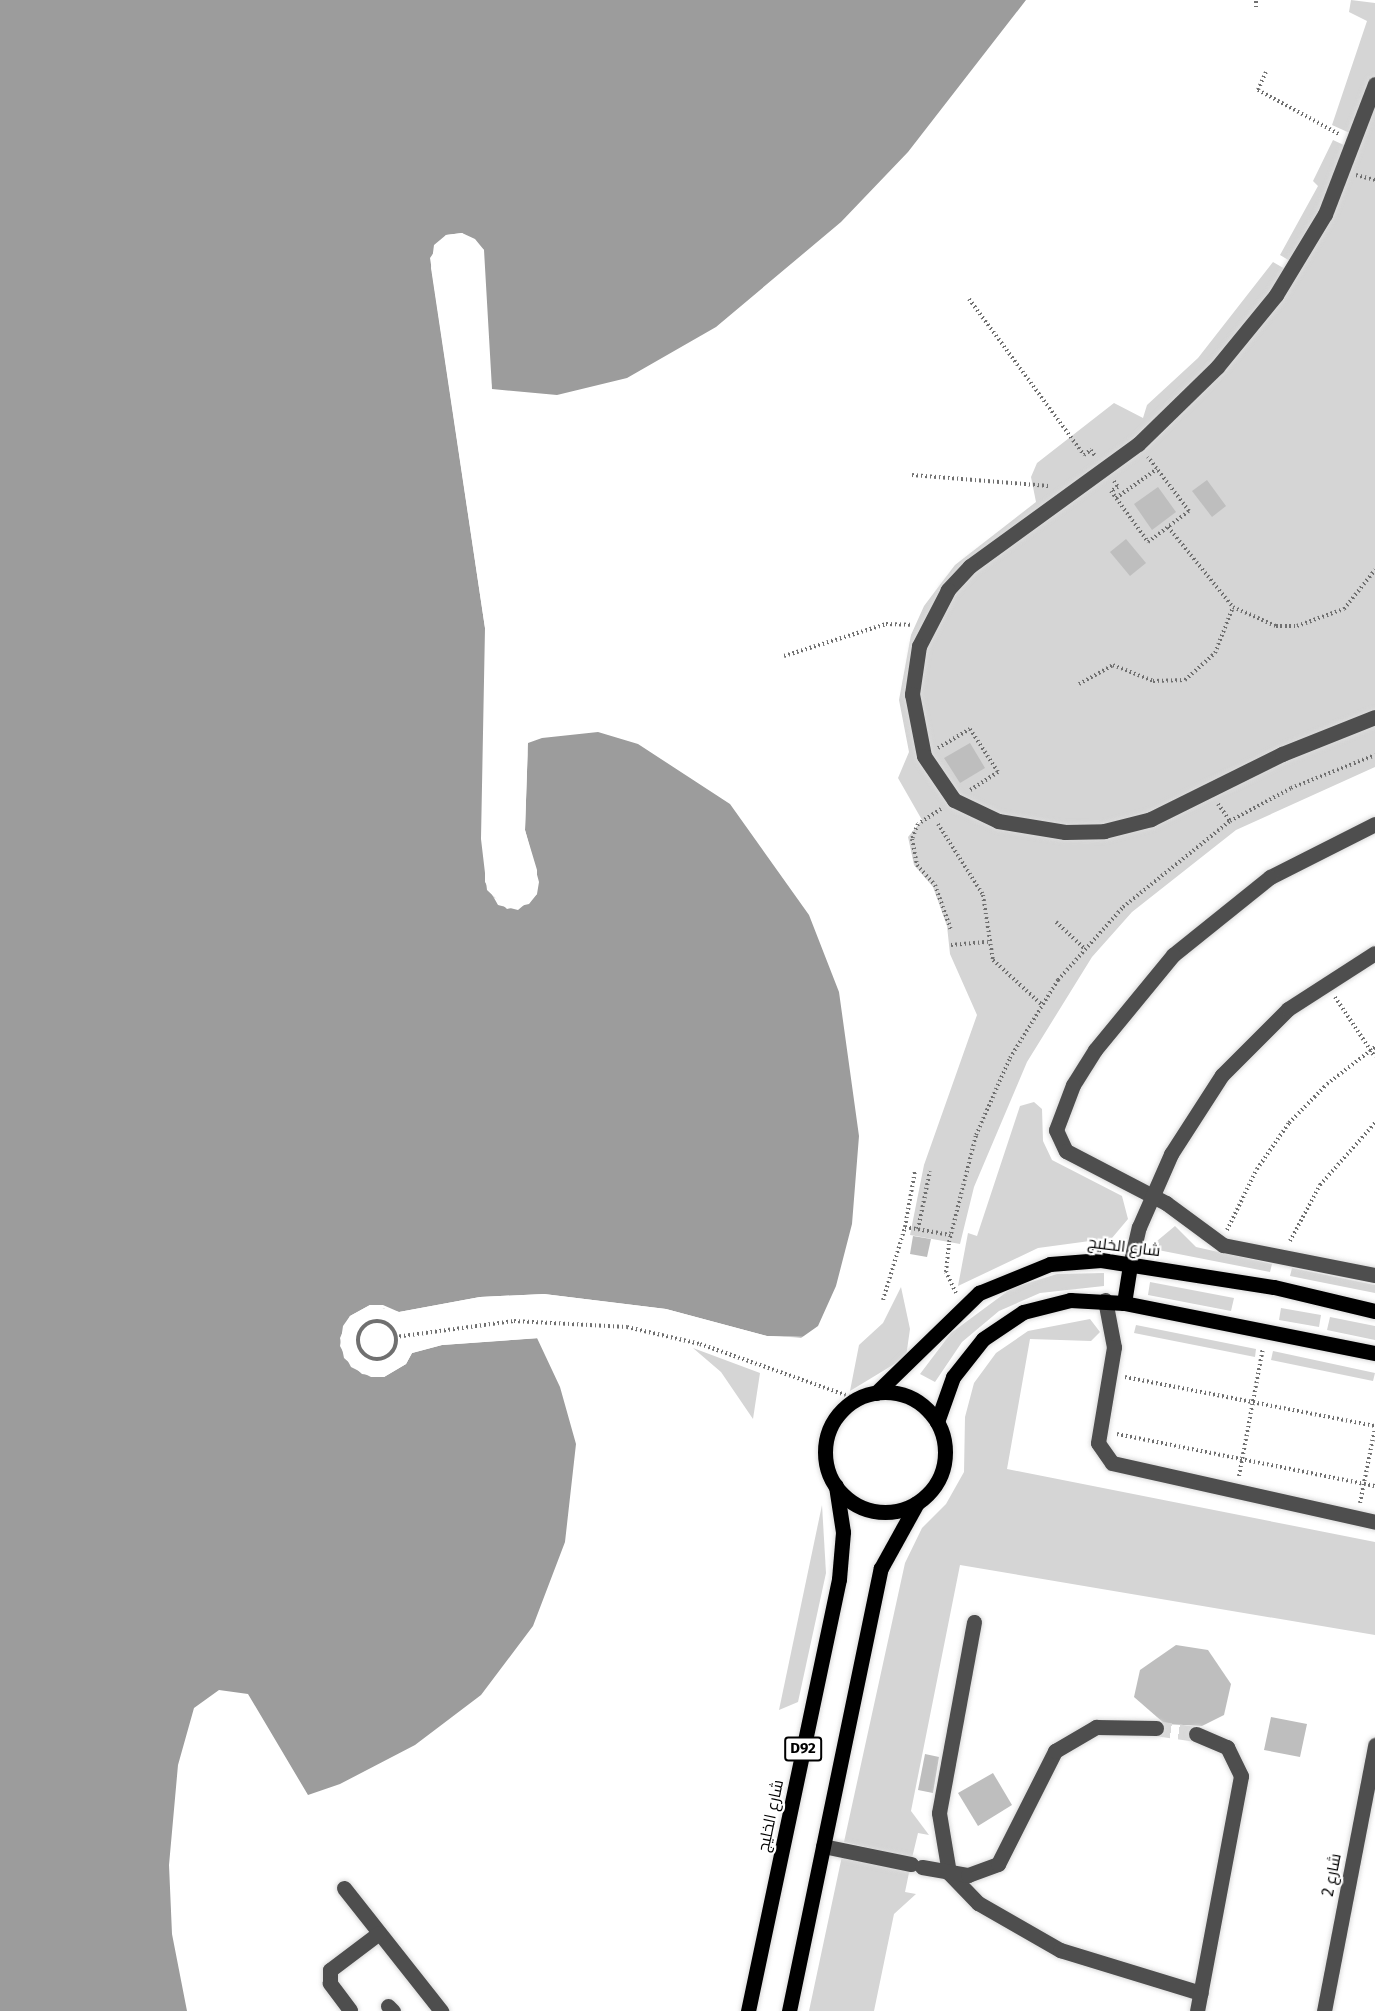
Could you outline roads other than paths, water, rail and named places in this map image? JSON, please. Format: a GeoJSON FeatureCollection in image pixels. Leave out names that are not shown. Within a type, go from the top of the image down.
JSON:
{"type":"FeatureCollection","features":[{"type":"Feature","properties":{"kind":"main road","name":"شارع الخليج"},"geometry":{"type":"LineString","coordinates":[[876,1393],[958,1309],[1001,1280],[1050,1264],[1101,1260],[1130,1264],[1274,1287],[1375,1311]]}},
{"type":"Feature","properties":{"kind":"main road"},"geometry":{"type":"LineString","coordinates":[[1124,1303],[1130,1264]]}},
{"type":"Feature","properties":{"kind":"main road"},"geometry":{"type":"LineString","coordinates":[[937,1422],[905,1396],[876,1393],[857,1399],[833,1422],[827,1438],[825,1455],[836,1486],[873,1510],[917,1503],[943,1466],[937,1422],[953,1377],[1002,1324],[1046,1304],[1105,1300],[1375,1353]]}},
{"type":"Feature","properties":{"kind":"main road","name":"شارع الخليج"},"geometry":{"type":"LineString","coordinates":[[748,2011],[838,1579],[843,1532],[836,1486]]}},
{"type":"Feature","properties":{"kind":"main road","name":"D92"},"geometry":{"type":"LineString","coordinates":[[789,2011],[881,1568],[917,1503]]}},
{"type":"Feature","properties":{"kind":"street"},"geometry":{"type":"LineString","coordinates":[[1375,84],[1356,142],[1325,214],[1276,295],[1217,367],[1138,444],[970,567],[948,590],[926,628],[912,694],[924,756],[954,800],[998,821],[1083,833],[1128,826],[1375,717]]}},
{"type":"Feature","properties":{"kind":"street"},"geometry":{"type":"LineString","coordinates":[[1375,824],[1270,878],[1204,927],[1132,1000],[1073,1084],[1058,1118],[1066,1151],[1152,1195],[1223,1245],[1375,1275]]}},
{"type":"Feature","properties":{"kind":"street"},"geometry":{"type":"LineString","coordinates":[[1130,1264],[1152,1195],[1195,1113],[1222,1075],[1288,1009],[1325,982],[1375,953]]}},
{"type":"Feature","properties":{"kind":"street"},"geometry":{"type":"LineString","coordinates":[[1105,1300],[1114,1347],[1098,1431],[1103,1454],[1112,1463],[1375,1522]]}},
{"type":"Feature","properties":{"kind":"street"},"geometry":{"type":"LineString","coordinates":[[974,1622],[939,1813],[949,1873],[978,1903],[1060,1950],[1201,1994]]}},
{"type":"Feature","properties":{"kind":"street"},"geometry":{"type":"LineString","coordinates":[[823,1846],[968,1875],[998,1864],[1008,1852],[1038,1776],[1067,1741],[1112,1724],[1156,1728]]}},
{"type":"Feature","properties":{"kind":"street"},"geometry":{"type":"LineString","coordinates":[[1196,1734],[1227,1747],[1241,1776],[1197,2011]]}},
{"type":"Feature","properties":{"kind":"street","name":"شارع 2"},"geometry":{"type":"LineString","coordinates":[[1324,2011],[1375,1745]]}},
{"type":"Feature","properties":{"kind":"street"},"geometry":{"type":"LineString","coordinates":[[344,1888],[441,2011]]}},
{"type":"Feature","properties":{"kind":"street"},"geometry":{"type":"LineString","coordinates":[[351,2010],[330,1983],[330,1970],[379,1933]]}},
{"type":"Feature","properties":{"kind":"tunnel"},"geometry":{"type":"LineString","coordinates":[[1156,1728],[1196,1734]]}}]}
